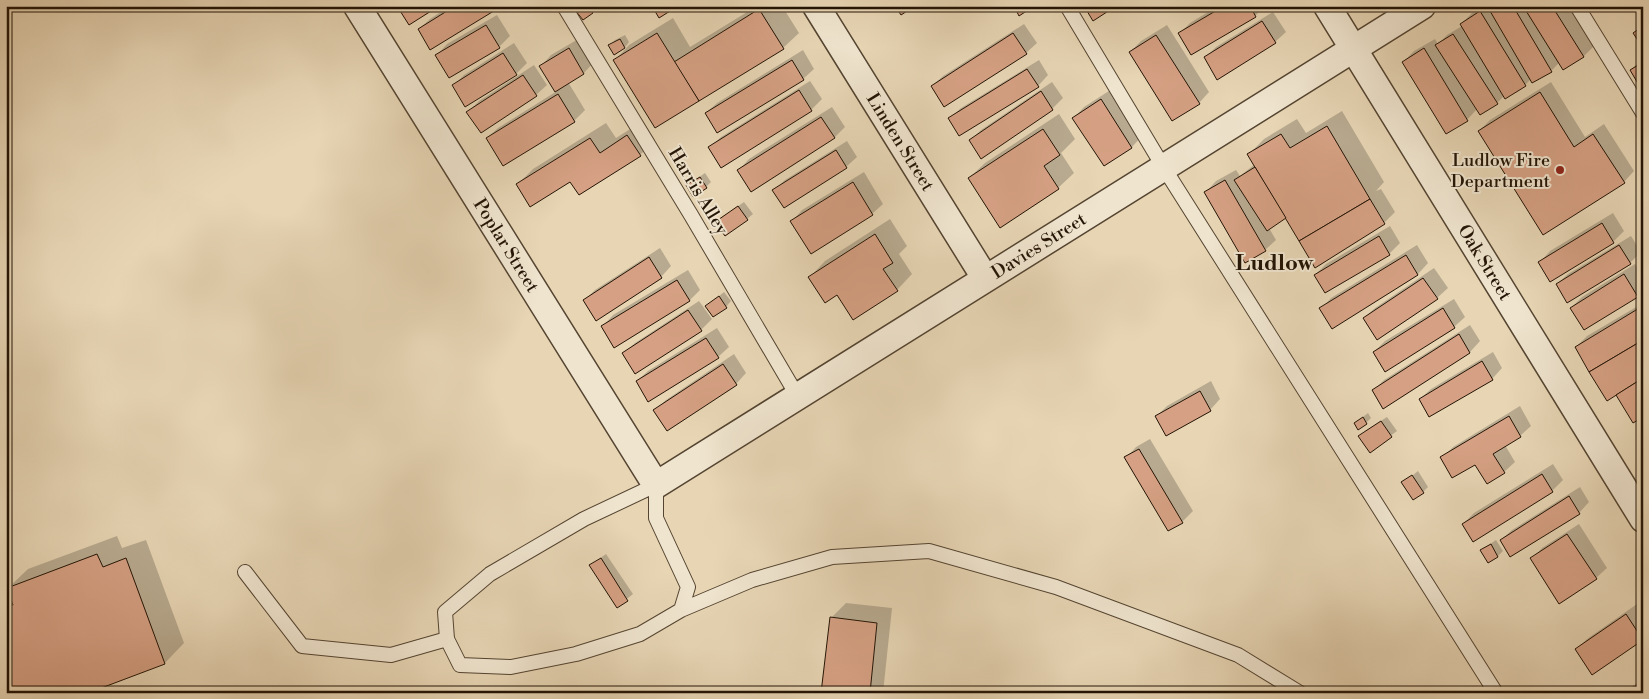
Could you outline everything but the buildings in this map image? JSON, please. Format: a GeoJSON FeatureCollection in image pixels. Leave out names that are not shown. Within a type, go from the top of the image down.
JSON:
{"type":"FeatureCollection","features":[{"type":"Feature","properties":{"kind":"street","name":"Poplar Street"},"geometry":{"type":"LineString","coordinates":[[357,6],[656,485]]}},
{"type":"Feature","properties":{"kind":"street","name":"Linden Street"},"geometry":{"type":"LineString","coordinates":[[816,6],[985,278]]}},
{"type":"Feature","properties":{"kind":"street","name":"Oak Street"},"geometry":{"type":"LineString","coordinates":[[1327,6],[1643,519]]}},
{"type":"Feature","properties":{"kind":"street","name":"Davies Street"},"geometry":{"type":"LineString","coordinates":[[656,485],[1422,6]]}},
{"type":"Feature","properties":{"kind":"lane","name":"Harris Alley"},"geometry":{"type":"LineString","coordinates":[[564,6],[798,397]]}},
{"type":"Feature","properties":{"kind":"lane"},"geometry":{"type":"LineString","coordinates":[[1576,6],[1643,113]]}},
{"type":"Feature","properties":{"kind":"lane"},"geometry":{"type":"LineString","coordinates":[[1067,7],[1164,168],[1496,693]]}},
{"type":"Feature","properties":{"kind":"lane"},"geometry":{"type":"LineString","coordinates":[[681,610],[688,587],[656,518],[656,485],[584,519],[490,574],[444,612],[447,640],[460,665],[511,667],[576,654],[640,634],[681,610],[752,580],[832,557],[929,551],[1056,587],[1238,655],[1300,693]]}},
{"type":"Feature","properties":{"kind":"lane"},"geometry":{"type":"LineString","coordinates":[[244,572],[302,646],[391,655],[447,640]]}},
{"type":"Feature","properties":{"kind":"place","name":"Ludlow Fire Department"},"geometry":{"type":"Point","coordinates":[1560,170]}},
{"type":"Feature","properties":{"kind":"district","name":"Ludlow"},"geometry":{"type":"Point","coordinates":[1274,263]}}]}
